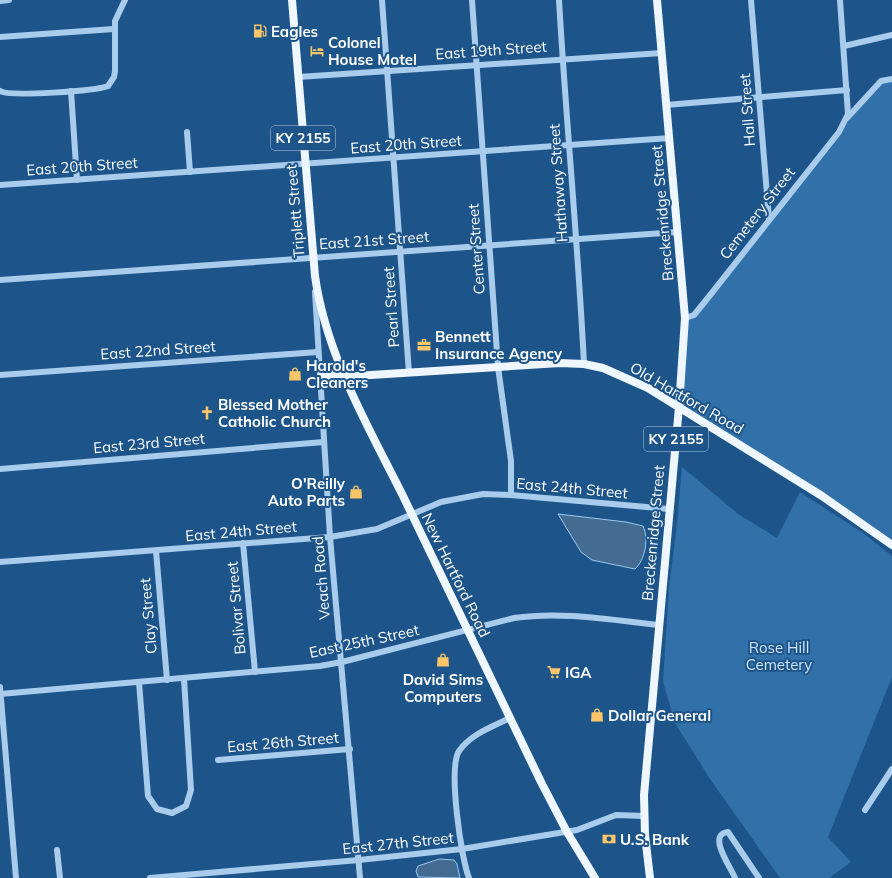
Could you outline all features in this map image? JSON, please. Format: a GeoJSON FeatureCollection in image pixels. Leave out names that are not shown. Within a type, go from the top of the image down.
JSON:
{"type":"FeatureCollection","features":[{"type":"Feature","properties":{"kind":"main road","name":"Triplett Street"},"geometry":{"type":"LineString","coordinates":[[292,0],[314,276]]}},
{"type":"Feature","properties":{"kind":"main road","name":"Breckenridge Street"},"geometry":{"type":"LineString","coordinates":[[650,878],[644,816],[659,625],[679,407],[685,318],[657,0]]}},
{"type":"Feature","properties":{"kind":"main road","name":"New Hartford Road"},"geometry":{"type":"LineString","coordinates":[[314,276],[323,320],[344,374],[510,718],[567,832],[595,878]]}},
{"type":"Feature","properties":{"kind":"main road","name":"Old Hartford Road"},"geometry":{"type":"LineString","coordinates":[[320,374],[344,374],[355,376],[560,364],[584,364],[603,368],[634,380],[679,407],[822,496],[892,545]]}},
{"type":"Feature","properties":{"kind":"street"},"geometry":{"type":"LineString","coordinates":[[0,1],[9,0]]}},
{"type":"Feature","properties":{"kind":"street"},"geometry":{"type":"LineString","coordinates":[[0,91],[12,94],[71,91],[103,88],[112,82],[115,71],[115,21],[125,0]]}},
{"type":"Feature","properties":{"kind":"street","name":"Pearl Street"},"geometry":{"type":"LineString","coordinates":[[382,0],[409,373]]}},
{"type":"Feature","properties":{"kind":"street","name":"Center Street"},"geometry":{"type":"LineString","coordinates":[[472,0],[498,367],[511,461],[511,495]]}},
{"type":"Feature","properties":{"kind":"street","name":"Hathaway Street"},"geometry":{"type":"LineString","coordinates":[[559,0],[584,364]]}},
{"type":"Feature","properties":{"kind":"street","name":"Hall Street"},"geometry":{"type":"LineString","coordinates":[[751,0],[760,97],[768,219]]}},
{"type":"Feature","properties":{"kind":"street"},"geometry":{"type":"LineString","coordinates":[[840,0],[847,90],[848,114],[846,119]]}},
{"type":"Feature","properties":{"kind":"street"},"geometry":{"type":"LineString","coordinates":[[0,37],[114,29]]}},
{"type":"Feature","properties":{"kind":"street"},"geometry":{"type":"LineString","coordinates":[[844,46],[892,35]]}},
{"type":"Feature","properties":{"kind":"street","name":"East 19th Street"},"geometry":{"type":"LineString","coordinates":[[298,78],[476,64],[662,52]]}},
{"type":"Feature","properties":{"kind":"street","name":"Cemetery Street"},"geometry":{"type":"LineString","coordinates":[[685,318],[694,315],[768,219],[839,132],[846,119],[881,81],[892,79]]}},
{"type":"Feature","properties":{"kind":"street"},"geometry":{"type":"LineString","coordinates":[[666,105],[847,90]]}},
{"type":"Feature","properties":{"kind":"street"},"geometry":{"type":"LineString","coordinates":[[71,91],[77,180]]}},
{"type":"Feature","properties":{"kind":"street"},"geometry":{"type":"LineString","coordinates":[[187,132],[190,172]]}},
{"type":"Feature","properties":{"kind":"street","name":"East 20th Street"},"geometry":{"type":"LineString","coordinates":[[0,185],[670,138]]}},
{"type":"Feature","properties":{"kind":"street","name":"East 21st Street"},"geometry":{"type":"LineString","coordinates":[[0,280],[678,232]]}},
{"type":"Feature","properties":{"kind":"street","name":"Veach Road"},"geometry":{"type":"LineString","coordinates":[[314,276],[330,537],[350,749],[360,878]]}},
{"type":"Feature","properties":{"kind":"street","name":"East 22nd Street"},"geometry":{"type":"LineString","coordinates":[[0,375],[318,352]]}},
{"type":"Feature","properties":{"kind":"street","name":"East 23rd Street"},"geometry":{"type":"LineString","coordinates":[[0,469],[324,442]]}},
{"type":"Feature","properties":{"kind":"street","name":"East 24th Street"},"geometry":{"type":"LineString","coordinates":[[0,562],[156,551],[243,542],[330,537],[377,529],[442,502],[461,497],[483,494],[511,495],[670,510]]}},
{"type":"Feature","properties":{"kind":"street","name":"Bolivar Street"},"geometry":{"type":"LineString","coordinates":[[243,542],[255,672]]}},
{"type":"Feature","properties":{"kind":"street","name":"Clay Street"},"geometry":{"type":"LineString","coordinates":[[156,551],[167,680]]}},
{"type":"Feature","properties":{"kind":"street","name":"East 25th Street"},"geometry":{"type":"LineString","coordinates":[[0,694],[320,666],[342,662],[514,618],[547,614],[659,625]]}},
{"type":"Feature","properties":{"kind":"street"},"geometry":{"type":"LineString","coordinates":[[139,682],[148,796],[157,809],[172,813],[186,806],[189,802],[191,790],[184,679]]}},
{"type":"Feature","properties":{"kind":"street"},"geometry":{"type":"LineString","coordinates":[[0,687],[16,878]]}},
{"type":"Feature","properties":{"kind":"street"},"geometry":{"type":"LineString","coordinates":[[469,878],[462,849],[454,778],[459,752],[472,737],[510,718]]}},
{"type":"Feature","properties":{"kind":"street","name":"East 26th Street"},"geometry":{"type":"LineString","coordinates":[[218,760],[350,749]]}},
{"type":"Feature","properties":{"kind":"street"},"geometry":{"type":"LineString","coordinates":[[865,810],[892,769]]}},
{"type":"Feature","properties":{"kind":"street","name":"East 27th Street"},"geometry":{"type":"LineString","coordinates":[[150,878],[359,860],[462,849],[567,832],[616,815],[644,816]]}},
{"type":"Feature","properties":{"kind":"street"},"geometry":{"type":"LineString","coordinates":[[736,878],[721,852],[721,835],[724,832],[728,832],[759,878]]}},
{"type":"Feature","properties":{"kind":"street"},"geometry":{"type":"LineString","coordinates":[[57,850],[60,878]]}},
{"type":"Feature","properties":{"kind":"green space"},"geometry":{"type":"Polygon","coordinates":[[[892,79],[892,545],[679,407],[685,318],[694,315],[801,178],[881,81],[892,79]]]}},
{"type":"Feature","properties":{"kind":"green space","name":"Rose Hill Cemetery"},"geometry":{"type":"Polygon","coordinates":[[[682,467],[738,514],[777,538],[800,492],[863,533],[892,556],[892,677],[828,837],[851,862],[829,878],[780,878],[710,779],[675,723],[663,682],[669,587],[682,467]]]}},
{"type":"Feature","properties":{"kind":"shaded area"},"geometry":{"type":"Polygon","coordinates":[[[558,514],[626,522],[643,526],[646,537],[644,555],[635,569],[592,560],[581,552],[558,514]]]}},
{"type":"Feature","properties":{"kind":"shaded area"},"geometry":{"type":"Polygon","coordinates":[[[439,859],[454,860],[457,864],[460,878],[418,877],[416,871],[418,866],[439,859]]]}},
{"type":"Feature","properties":{"kind":"place","name":"Eagles"},"geometry":{"type":"Point","coordinates":[260,31]}},
{"type":"Feature","properties":{"kind":"place","name":"Colonel House Motel"},"geometry":{"type":"Point","coordinates":[317,51]}},
{"type":"Feature","properties":{"kind":"place","name":"Bennett Insurance Agency"},"geometry":{"type":"Point","coordinates":[424,345]}},
{"type":"Feature","properties":{"kind":"place","name":"Harold's Cleaners"},"geometry":{"type":"Point","coordinates":[295,374]}},
{"type":"Feature","properties":{"kind":"place","name":"Blessed Mother Catholic Church"},"geometry":{"type":"Point","coordinates":[207,413]}},
{"type":"Feature","properties":{"kind":"place","name":"O'Reilly Auto Parts"},"geometry":{"type":"Point","coordinates":[356,492]}},
{"type":"Feature","properties":{"kind":"place","name":"David Sims Computers"},"geometry":{"type":"Point","coordinates":[443,660]}},
{"type":"Feature","properties":{"kind":"place","name":"IGA"},"geometry":{"type":"Point","coordinates":[554,672]}},
{"type":"Feature","properties":{"kind":"place","name":"Dollar General"},"geometry":{"type":"Point","coordinates":[597,715]}},
{"type":"Feature","properties":{"kind":"place","name":"U.S. Bank"},"geometry":{"type":"Point","coordinates":[609,839]}}]}
